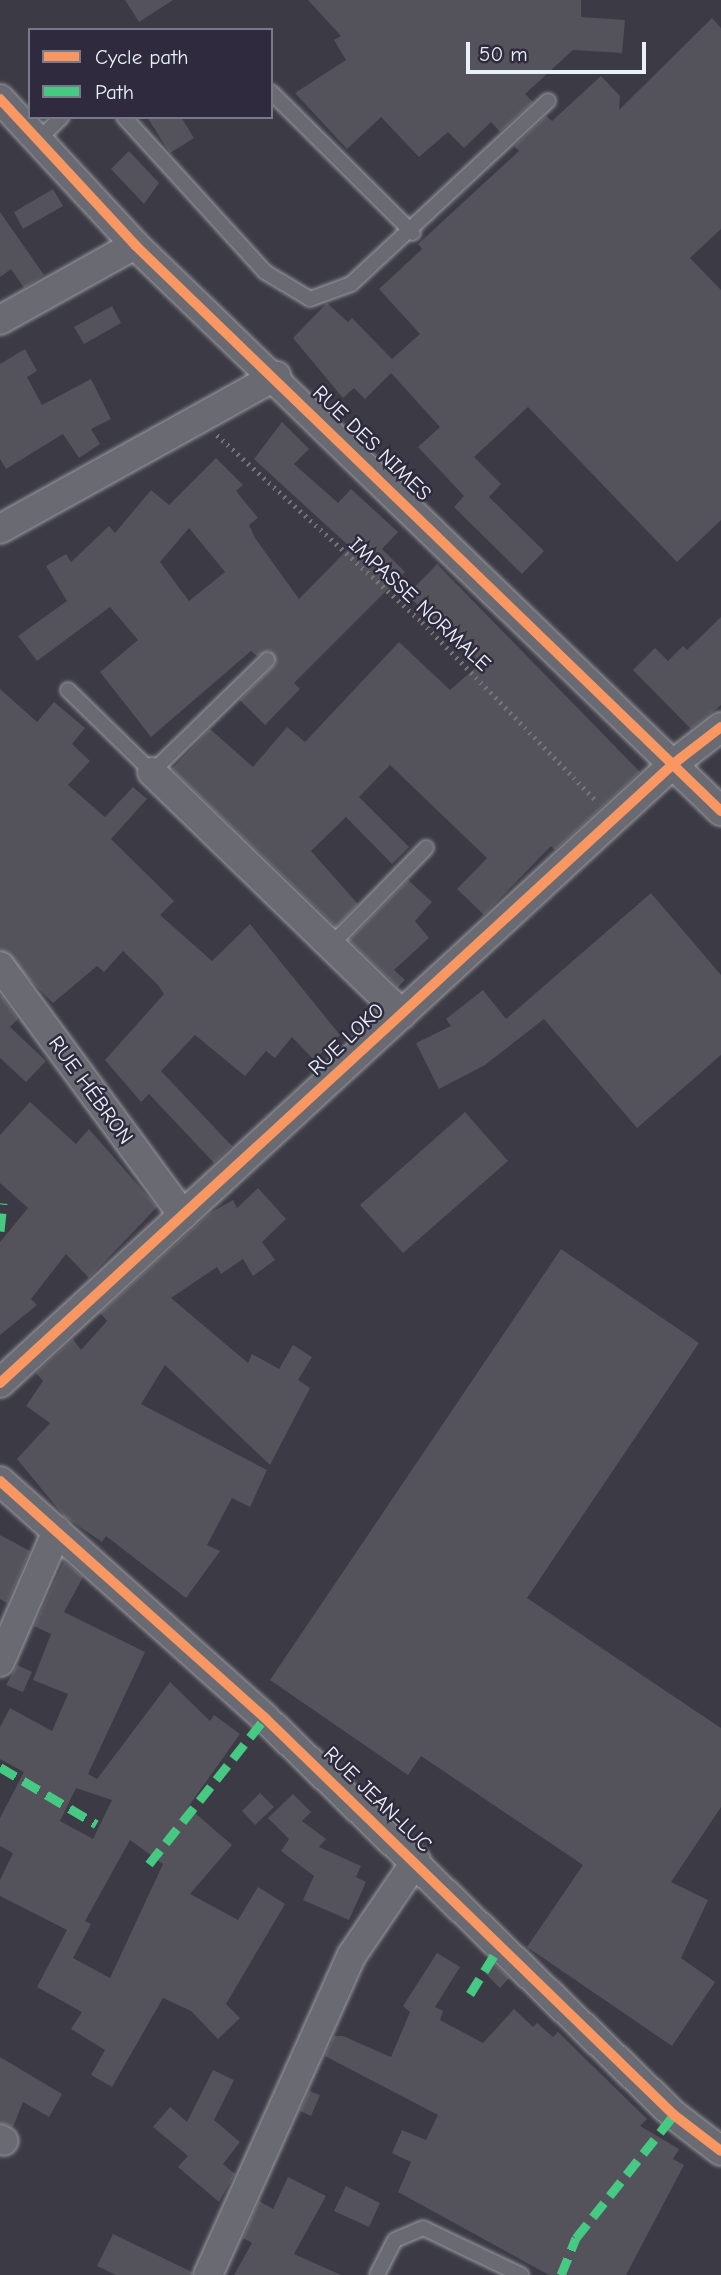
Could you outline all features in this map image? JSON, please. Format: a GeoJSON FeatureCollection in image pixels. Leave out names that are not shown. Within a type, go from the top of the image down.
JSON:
{"type":"FeatureCollection","features":[{"type":"Feature","properties":{"kind":"street","name":"RUE DES NIMES"},"geometry":{"type":"LineString","coordinates":[[0,99],[135,245],[276,376],[721,811]]}},
{"type":"Feature","properties":{"kind":"street"},"geometry":{"type":"LineString","coordinates":[[0,320],[135,245]]}},
{"type":"Feature","properties":{"kind":"street"},"geometry":{"type":"LineString","coordinates":[[0,528],[276,376]]}},
{"type":"Feature","properties":{"kind":"street","name":"RUE LOKO"},"geometry":{"type":"LineString","coordinates":[[0,1383],[672,765],[721,727]]}},
{"type":"Feature","properties":{"kind":"street"},"geometry":{"type":"LineString","coordinates":[[152,772],[402,1014]]}},
{"type":"Feature","properties":{"kind":"street","name":"RUE HÉBRON"},"geometry":{"type":"LineString","coordinates":[[0,966],[183,1215]]}},
{"type":"Feature","properties":{"kind":"street","name":"RUE JEAN-LUC"},"geometry":{"type":"LineString","coordinates":[[0,1481],[416,1861],[674,2115],[721,2151]]}},
{"type":"Feature","properties":{"kind":"street"},"geometry":{"type":"LineString","coordinates":[[0,1662],[57,1531]]}},
{"type":"Feature","properties":{"kind":"street"},"geometry":{"type":"LineString","coordinates":[[208,2275],[352,1955],[416,1861]]}},
{"type":"Feature","properties":{"kind":"lane"},"geometry":{"type":"LineString","coordinates":[[273,94],[413,233]]}},
{"type":"Feature","properties":{"kind":"lane"},"geometry":{"type":"LineString","coordinates":[[126,119],[265,272],[310,299],[351,284],[413,233],[548,101]]}},
{"type":"Feature","properties":{"kind":"lane"},"geometry":{"type":"LineString","coordinates":[[38,140],[60,119]]}},
{"type":"Feature","properties":{"kind":"lane"},"geometry":{"type":"LineString","coordinates":[[68,690],[152,772],[267,660]]}},
{"type":"Feature","properties":{"kind":"lane"},"geometry":{"type":"LineString","coordinates":[[331,945],[426,848]]}},
{"type":"Feature","properties":{"kind":"lane"},"geometry":{"type":"LineString","coordinates":[[377,2275],[395,2240],[423,2228],[521,2275]]}},
{"type":"Feature","properties":{"kind":"building"},"geometry":{"type":"Polygon","coordinates":[[[125,0],[173,0],[139,22],[125,0]]]}},
{"type":"Feature","properties":{"kind":"building"},"geometry":{"type":"Polygon","coordinates":[[[308,0],[581,0],[581,17],[625,20],[622,53],[573,50],[525,94],[533,102],[500,132],[491,122],[464,148],[448,132],[419,157],[381,117],[347,149],[295,93],[346,60],[334,40],[341,36],[308,0]]]}},
{"type":"Feature","properties":{"kind":"building"},"geometry":{"type":"Polygon","coordinates":[[[712,18],[721,28],[721,229],[690,258],[721,290],[721,520],[677,562],[528,407],[474,457],[501,484],[489,497],[544,551],[522,574],[454,507],[464,496],[418,447],[440,427],[391,373],[365,399],[354,388],[343,398],[293,338],[327,303],[348,322],[352,318],[392,359],[420,334],[379,289],[422,249],[418,244],[519,151],[514,146],[546,116],[552,121],[601,76],[620,96],[619,110],[712,18]]]}},
{"type":"Feature","properties":{"kind":"building"},"geometry":{"type":"Polygon","coordinates":[[[148,119],[182,119],[194,138],[170,153],[148,119]]]}},
{"type":"Feature","properties":{"kind":"building"},"geometry":{"type":"Polygon","coordinates":[[[129,151],[159,183],[144,204],[111,169],[129,151]]]}},
{"type":"Feature","properties":{"kind":"building"},"geometry":{"type":"Polygon","coordinates":[[[53,189],[63,206],[23,229],[14,212],[53,189]]]}},
{"type":"Feature","properties":{"kind":"building"},"geometry":{"type":"Polygon","coordinates":[[[0,212],[44,275],[24,288],[11,269],[0,277],[0,212]]]}},
{"type":"Feature","properties":{"kind":"building"},"geometry":{"type":"Polygon","coordinates":[[[112,306],[121,323],[84,344],[74,327],[112,306]]]}},
{"type":"Feature","properties":{"kind":"building"},"geometry":{"type":"Polygon","coordinates":[[[25,349],[37,371],[27,377],[42,405],[91,379],[111,419],[91,429],[100,444],[79,458],[63,434],[6,469],[0,459],[0,364],[25,349]]]}},
{"type":"Feature","properties":{"kind":"building"},"geometry":{"type":"Polygon","coordinates":[[[282,422],[309,449],[294,464],[338,503],[351,489],[398,532],[382,549],[405,572],[294,683],[300,689],[265,725],[240,700],[276,663],[269,651],[257,656],[251,651],[151,737],[100,672],[138,640],[110,607],[37,661],[18,636],[67,601],[46,566],[66,554],[71,562],[109,526],[115,533],[151,490],[169,505],[216,458],[243,485],[236,491],[258,518],[249,525],[255,538],[299,599],[350,547],[254,459],[282,422]],[[189,528],[160,562],[189,601],[225,572],[189,528]]]}},
{"type":"Feature","properties":{"kind":"building"},"geometry":{"type":"Polygon","coordinates":[[[437,564],[640,772],[555,850],[551,846],[484,915],[457,889],[487,858],[390,765],[359,797],[409,847],[392,864],[346,817],[311,851],[358,904],[336,927],[172,769],[210,729],[253,767],[287,727],[305,742],[399,642],[450,690],[481,663],[407,595],[437,564]]]}},
{"type":"Feature","properties":{"kind":"building"},"geometry":{"type":"Polygon","coordinates":[[[721,617],[721,705],[691,729],[633,670],[655,648],[668,661],[683,646],[687,650],[721,617]]]}},
{"type":"Feature","properties":{"kind":"building"},"geometry":{"type":"Polygon","coordinates":[[[0,689],[37,722],[54,702],[85,728],[72,744],[90,761],[68,785],[105,817],[133,787],[147,799],[111,839],[174,901],[160,915],[212,961],[250,924],[340,1035],[314,1060],[292,1037],[275,1058],[266,1051],[245,1076],[195,1035],[161,1071],[232,1146],[214,1163],[149,1094],[141,1102],[105,1060],[164,994],[158,985],[123,951],[104,972],[97,966],[53,1003],[0,950],[0,689]]]}},
{"type":"Feature","properties":{"kind":"building"},"geometry":{"type":"Polygon","coordinates":[[[408,880],[432,902],[415,921],[429,938],[394,970],[405,980],[398,987],[349,940],[408,880]]]}},
{"type":"Feature","properties":{"kind":"building"},"geometry":{"type":"Polygon","coordinates":[[[651,893],[721,975],[721,1055],[637,1128],[544,1019],[485,1065],[439,1089],[416,1043],[451,1026],[446,1019],[483,990],[506,1019],[651,893]]]}},
{"type":"Feature","properties":{"kind":"building"},"geometry":{"type":"Polygon","coordinates":[[[0,994],[18,1019],[10,1027],[46,1061],[26,1082],[0,1058],[0,994]]]}},
{"type":"Feature","properties":{"kind":"building"},"geometry":{"type":"Polygon","coordinates":[[[30,1102],[76,1144],[89,1129],[157,1207],[89,1278],[66,1254],[31,1299],[37,1305],[0,1335],[0,1242],[28,1208],[0,1183],[0,1135],[30,1102]]]}},
{"type":"Feature","properties":{"kind":"building"},"geometry":{"type":"Polygon","coordinates":[[[465,1112],[508,1161],[403,1253],[360,1205],[465,1112]]]}},
{"type":"Feature","properties":{"kind":"building"},"geometry":{"type":"Polygon","coordinates":[[[258,1188],[286,1219],[262,1242],[275,1260],[253,1276],[243,1259],[221,1274],[217,1267],[171,1298],[248,1363],[252,1354],[279,1369],[293,1345],[312,1357],[298,1380],[310,1388],[270,1465],[165,1365],[141,1404],[267,1470],[250,1507],[232,1498],[207,1545],[220,1551],[186,1598],[106,1536],[102,1542],[64,1516],[17,1459],[50,1423],[26,1406],[43,1381],[36,1373],[73,1339],[81,1350],[107,1321],[100,1313],[210,1213],[233,1200],[237,1208],[258,1188]]]}},
{"type":"Feature","properties":{"kind":"building"},"geometry":{"type":"Polygon","coordinates":[[[561,1249],[699,1343],[527,1598],[721,1728],[721,1807],[671,1882],[708,1900],[681,1958],[715,1982],[672,2046],[527,1947],[583,1865],[421,1756],[408,1775],[270,1680],[561,1249]]]}},
{"type":"Feature","properties":{"kind":"building"},"geometry":{"type":"Polygon","coordinates":[[[0,1535],[30,1551],[7,1603],[0,1599],[0,1535]]]}},
{"type":"Feature","properties":{"kind":"building"},"geometry":{"type":"Polygon","coordinates":[[[64,1561],[83,1577],[64,1612],[145,1652],[88,1774],[97,1779],[170,1682],[210,1721],[214,1715],[240,1734],[188,1807],[232,1845],[190,1894],[238,1920],[258,1887],[285,1904],[226,2004],[240,2018],[218,2039],[191,2011],[163,1998],[112,2087],[91,2075],[105,2050],[71,2029],[82,2012],[37,1987],[67,1930],[0,1896],[0,1880],[13,1853],[0,1846],[0,1818],[24,1772],[0,1759],[0,1727],[10,1708],[52,1731],[68,1694],[33,1680],[51,1634],[34,1626],[64,1561]],[[76,1788],[60,1821],[93,1839],[112,1800],[76,1788]],[[130,1840],[85,1921],[91,1924],[73,1958],[110,1978],[163,1864],[130,1840]]]}},
{"type":"Feature","properties":{"kind":"building"},"geometry":{"type":"Polygon","coordinates":[[[17,1665],[32,1672],[23,1692],[6,1685],[17,1665]]]}},
{"type":"Feature","properties":{"kind":"building"},"geometry":{"type":"Polygon","coordinates":[[[260,1793],[274,1807],[255,1825],[242,1811],[260,1793]]]}},
{"type":"Feature","properties":{"kind":"building"},"geometry":{"type":"Polygon","coordinates":[[[293,1794],[311,1812],[302,1821],[326,1839],[319,1847],[361,1866],[356,1877],[366,1882],[349,1920],[303,1900],[314,1876],[281,1851],[289,1839],[268,1818],[293,1794]]]}},
{"type":"Feature","properties":{"kind":"building"},"geometry":{"type":"Polygon","coordinates":[[[437,1953],[460,1967],[435,2007],[443,2011],[440,2020],[483,2043],[514,2009],[533,2027],[537,2023],[553,2037],[558,2032],[647,2119],[640,2126],[679,2149],[673,2159],[684,2165],[626,2275],[549,2275],[398,2192],[411,2162],[392,2153],[402,2130],[426,2140],[438,2115],[325,2056],[334,2036],[343,2036],[391,2057],[410,2012],[403,2006],[437,1953]]]}},
{"type":"Feature","properties":{"kind":"building"},"geometry":{"type":"Polygon","coordinates":[[[494,1963],[509,1978],[500,1988],[485,1973],[494,1963]]]}},
{"type":"Feature","properties":{"kind":"building"},"geometry":{"type":"Polygon","coordinates":[[[0,2057],[62,2094],[49,2117],[23,2102],[13,2127],[0,2123],[0,2057]]]}},
{"type":"Feature","properties":{"kind":"building"},"geometry":{"type":"Polygon","coordinates":[[[213,2070],[234,2080],[214,2120],[240,2142],[223,2164],[235,2174],[219,2202],[178,2167],[188,2156],[153,2127],[170,2107],[187,2122],[213,2070]]]}},
{"type":"Feature","properties":{"kind":"building"},"geometry":{"type":"Polygon","coordinates":[[[309,2091],[320,2095],[311,2116],[300,2111],[309,2091]]]}},
{"type":"Feature","properties":{"kind":"building"},"geometry":{"type":"Polygon","coordinates":[[[288,2177],[326,2196],[294,2254],[341,2275],[234,2275],[252,2243],[243,2238],[259,2201],[273,2209],[288,2177]]]}},
{"type":"Feature","properties":{"kind":"building"},"geometry":{"type":"Polygon","coordinates":[[[346,2186],[380,2203],[369,2227],[334,2211],[346,2186]]]}},
{"type":"Feature","properties":{"kind":"building"},"geometry":{"type":"Polygon","coordinates":[[[113,2234],[192,2272],[192,2275],[116,2275],[97,2266],[113,2234]]]}},
{"type":"Feature","properties":{"kind":"marked path"},"geometry":{"type":"LineString","coordinates":[[0,1231],[3,1203]]}},
{"type":"Feature","properties":{"kind":"marked path"},"geometry":{"type":"LineString","coordinates":[[149,1864],[265,1718]]}},
{"type":"Feature","properties":{"kind":"marked path"},"geometry":{"type":"LineString","coordinates":[[0,1767],[96,1824]]}},
{"type":"Feature","properties":{"kind":"marked path"},"geometry":{"type":"LineString","coordinates":[[470,1994],[500,1946]]}},
{"type":"Feature","properties":{"kind":"marked path"},"geometry":{"type":"LineString","coordinates":[[561,2275],[576,2238],[674,2115]]}},
{"type":"Feature","properties":{"kind":"cycle path"},"geometry":{"type":"LineString","coordinates":[[0,99],[135,245],[721,811]]}},
{"type":"Feature","properties":{"kind":"cycle path"},"geometry":{"type":"LineString","coordinates":[[0,1383],[672,765],[721,727]]}},
{"type":"Feature","properties":{"kind":"cycle path"},"geometry":{"type":"LineString","coordinates":[[0,1481],[265,1718],[674,2115],[721,2151]]}}]}
